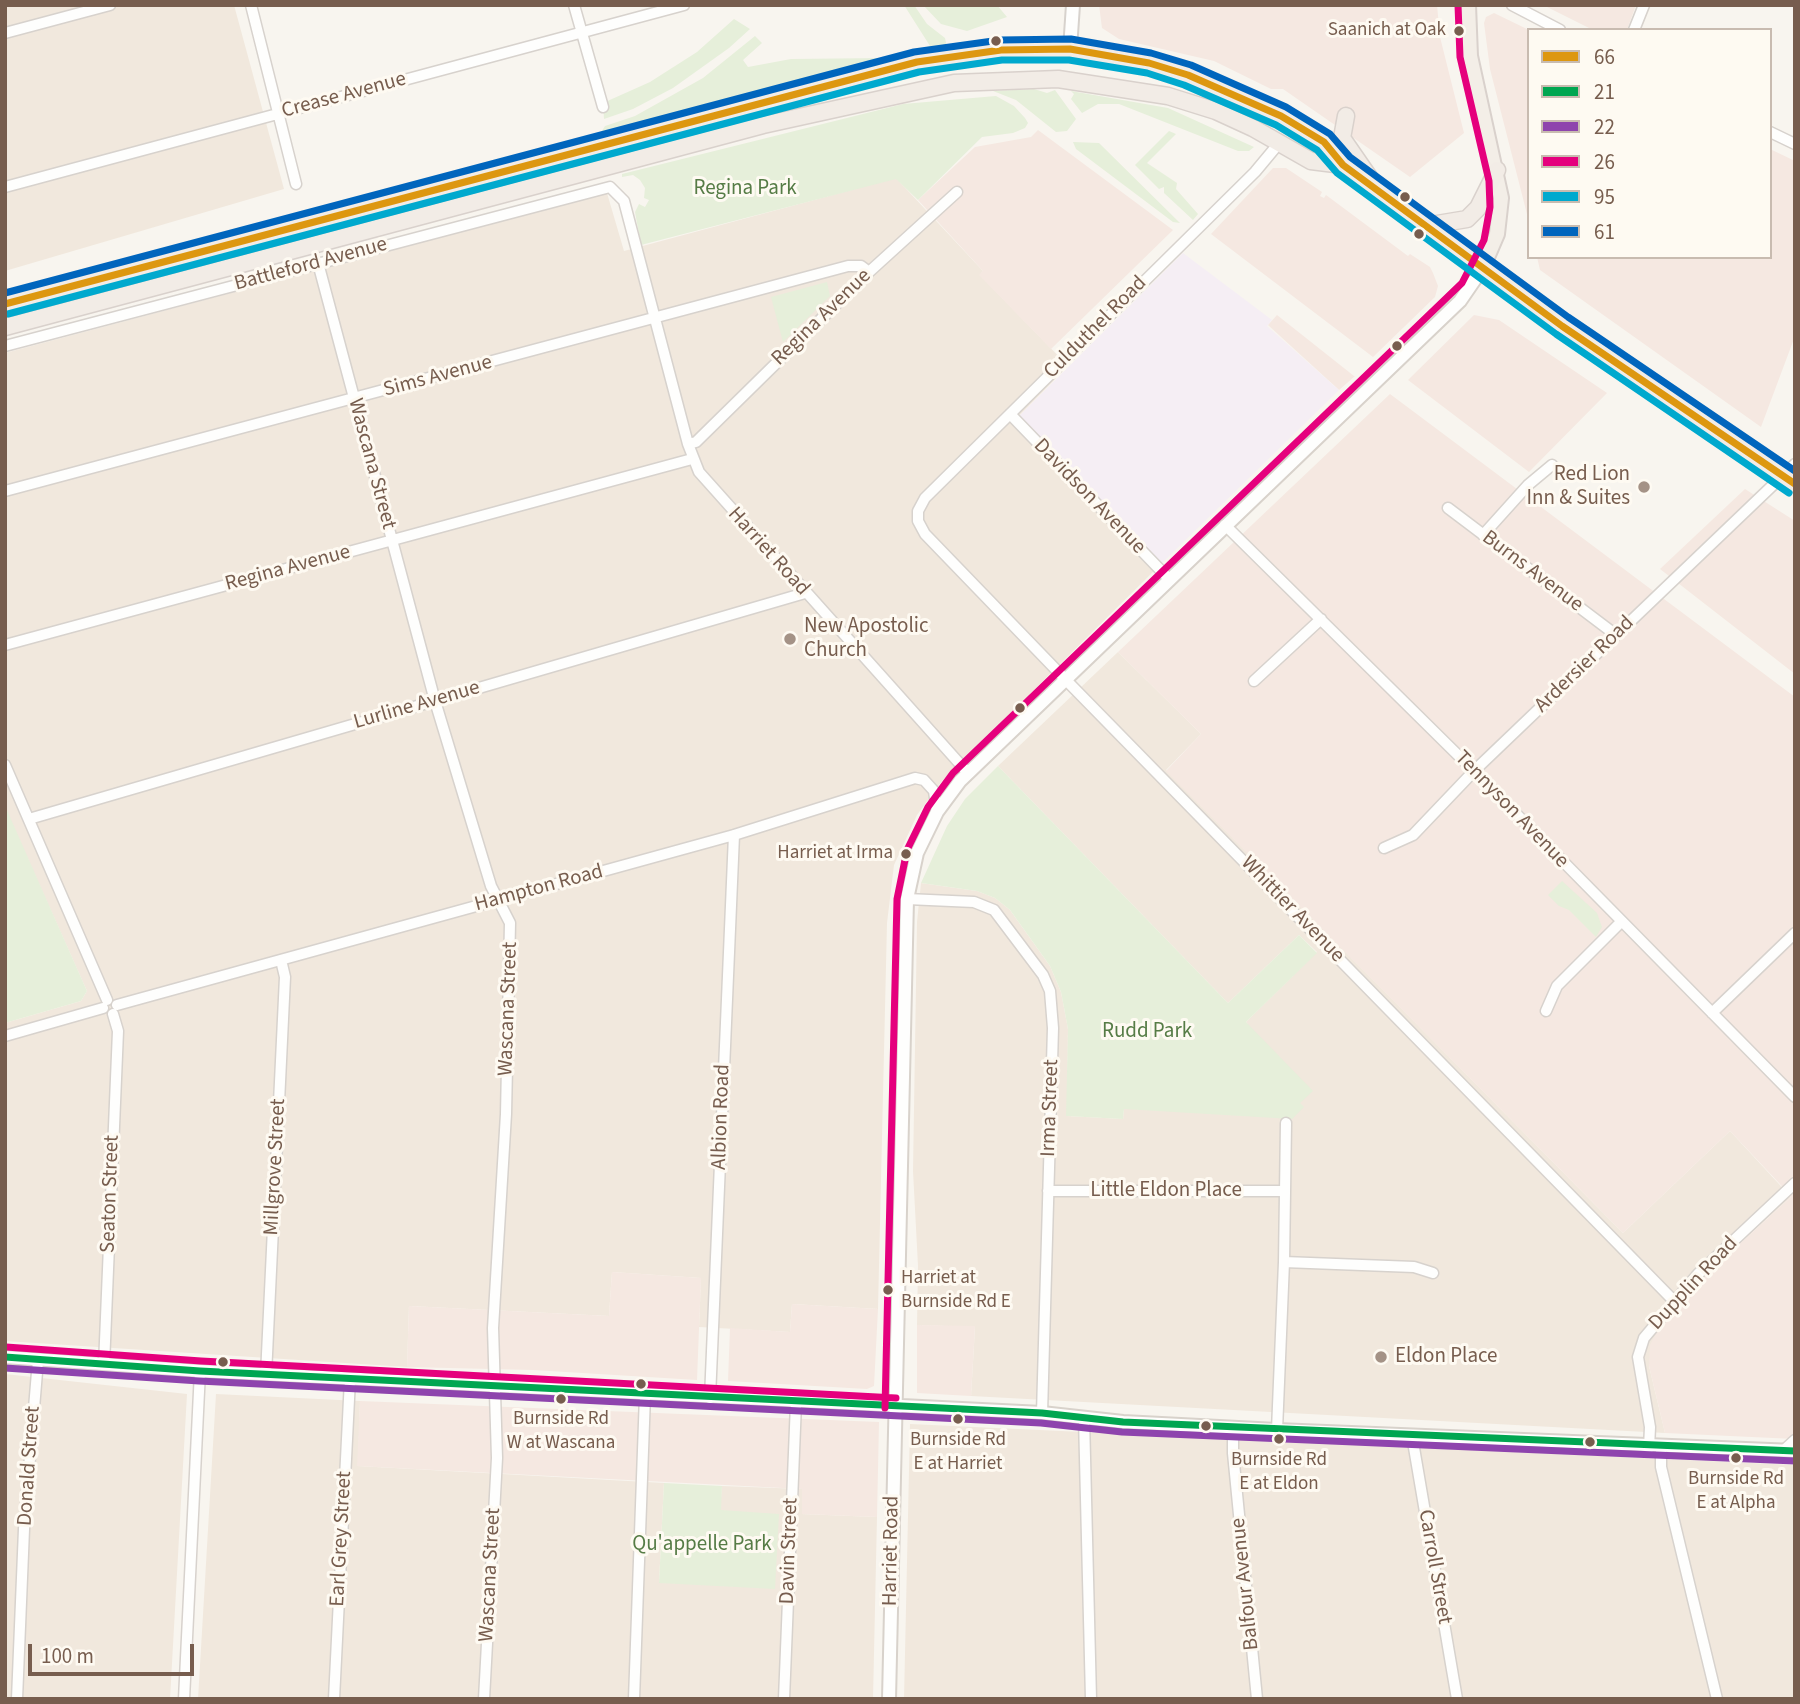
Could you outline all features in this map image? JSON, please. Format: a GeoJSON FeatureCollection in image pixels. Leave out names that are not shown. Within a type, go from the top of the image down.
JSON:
{"type":"FeatureCollection","features":[{"type":"Feature","properties":{"kind":"highway"},"geometry":{"type":"LineString","coordinates":[[5,304],[897,67],[957,55],[1027,49],[1070,49],[1149,63],[1215,84],[1280,116],[1324,142],[1342,165],[1482,268],[1789,480]]}},
{"type":"Feature","properties":{"kind":"highway"},"geometry":{"type":"LineString","coordinates":[[5,327],[763,125],[906,92],[989,79],[1071,80],[1168,96],[1216,111],[1280,142],[1311,162],[1342,165]]}},
{"type":"Feature","properties":{"kind":"highway"},"geometry":{"type":"LineString","coordinates":[[1346,116],[1342,138],[1378,191]]}},
{"type":"Feature","properties":{"kind":"highway"},"geometry":{"type":"LineString","coordinates":[[1425,226],[1467,219],[1478,208],[1497,170]]}},
{"type":"Feature","properties":{"kind":"main road"},"geometry":{"type":"LineString","coordinates":[[1070,49],[1073,5]]}},
{"type":"Feature","properties":{"kind":"main road"},"geometry":{"type":"LineString","coordinates":[[968,774],[1464,297],[1494,243],[1500,219],[1497,170],[1470,57],[1468,5]]}},
{"type":"Feature","properties":{"kind":"main road","name":"Harriet Road"},"geometry":{"type":"LineString","coordinates":[[888,1699],[907,899],[917,853],[937,812],[968,774]]}},
{"type":"Feature","properties":{"kind":"main road"},"geometry":{"type":"LineString","coordinates":[[5,1357],[266,1375],[895,1408],[1042,1413],[1277,1430],[1655,1448],[1789,1451]]}},
{"type":"Feature","properties":{"kind":"street"},"geometry":{"type":"LineString","coordinates":[[5,33],[110,5]]}},
{"type":"Feature","properties":{"kind":"street"},"geometry":{"type":"LineString","coordinates":[[251,5],[296,184]]}},
{"type":"Feature","properties":{"kind":"street"},"geometry":{"type":"LineString","coordinates":[[574,5],[603,107]]}},
{"type":"Feature","properties":{"kind":"street","name":"Crease Avenue"},"geometry":{"type":"LineString","coordinates":[[5,187],[684,5]]}},
{"type":"Feature","properties":{"kind":"street"},"geometry":{"type":"LineString","coordinates":[[1512,5],[1556,28]]}},
{"type":"Feature","properties":{"kind":"street"},"geometry":{"type":"LineString","coordinates":[[1635,28],[1644,5]]}},
{"type":"Feature","properties":{"kind":"street"},"geometry":{"type":"LineString","coordinates":[[1772,133],[1795,144]]}},
{"type":"Feature","properties":{"kind":"street","name":"Culduthel Road"},"geometry":{"type":"LineString","coordinates":[[917,516],[925,498],[1255,172],[1280,142]]}},
{"type":"Feature","properties":{"kind":"street","name":"Battleford Avenue"},"geometry":{"type":"LineString","coordinates":[[5,346],[603,187],[617,190]]}},
{"type":"Feature","properties":{"kind":"street","name":"Harriet Road"},"geometry":{"type":"LineString","coordinates":[[617,190],[624,201],[692,459],[708,485],[968,774]]}},
{"type":"Feature","properties":{"kind":"street","name":"Regina Avenue"},"geometry":{"type":"LineString","coordinates":[[688,444],[696,442],[869,272],[957,192]]}},
{"type":"Feature","properties":{"kind":"street","name":"Wascana Street"},"geometry":{"type":"LineString","coordinates":[[318,263],[435,701],[487,873],[510,923],[512,946],[493,1328],[497,1463],[484,1699]]}},
{"type":"Feature","properties":{"kind":"street","name":"Sims Avenue"},"geometry":{"type":"LineString","coordinates":[[5,491],[848,266],[861,266],[869,272]]}},
{"type":"Feature","properties":{"kind":"street","name":"Davidson Avenue"},"geometry":{"type":"LineString","coordinates":[[1010,414],[1169,579]]}},
{"type":"Feature","properties":{"kind":"street","name":"Regina Avenue"},"geometry":{"type":"LineString","coordinates":[[5,645],[692,459]]}},
{"type":"Feature","properties":{"kind":"street","name":"Ardersier Road"},"geometry":{"type":"LineString","coordinates":[[1384,848],[1413,835],[1474,771],[1616,635],[1789,480],[1795,464]]}},
{"type":"Feature","properties":{"kind":"street"},"geometry":{"type":"LineString","coordinates":[[1483,535],[1511,502],[1552,465]]}},
{"type":"Feature","properties":{"kind":"street","name":"Burns Avenue"},"geometry":{"type":"LineString","coordinates":[[1448,508],[1616,635]]}},
{"type":"Feature","properties":{"kind":"street","name":"Whittier Avenue"},"geometry":{"type":"LineString","coordinates":[[917,516],[925,534],[1674,1300]]}},
{"type":"Feature","properties":{"kind":"street","name":"Tennyson Avenue"},"geometry":{"type":"LineString","coordinates":[[1225,525],[1474,771],[1795,1097]]}},
{"type":"Feature","properties":{"kind":"street","name":"Lurline Avenue"},"geometry":{"type":"LineString","coordinates":[[29,819],[805,593]]}},
{"type":"Feature","properties":{"kind":"street"},"geometry":{"type":"LineString","coordinates":[[1254,681],[1321,619]]}},
{"type":"Feature","properties":{"kind":"street"},"geometry":{"type":"LineString","coordinates":[[5,765],[111,1010]]}},
{"type":"Feature","properties":{"kind":"street","name":"Hampton Road"},"geometry":{"type":"LineString","coordinates":[[5,1036],[111,1010],[281,960],[734,835],[915,778],[924,780],[934,791],[937,812]]}},
{"type":"Feature","properties":{"kind":"street","name":"Albion Road"},"geometry":{"type":"LineString","coordinates":[[710,1398],[734,835]]}},
{"type":"Feature","properties":{"kind":"street","name":"Irma Street"},"geometry":{"type":"LineString","coordinates":[[907,899],[974,902],[989,906],[1003,919],[1047,983],[1052,999],[1042,1413]]}},
{"type":"Feature","properties":{"kind":"street"},"geometry":{"type":"LineString","coordinates":[[1546,1011],[1557,986],[1621,922]]}},
{"type":"Feature","properties":{"kind":"street"},"geometry":{"type":"LineString","coordinates":[[1712,1013],[1795,933]]}},
{"type":"Feature","properties":{"kind":"street","name":"Millgrove Street"},"geometry":{"type":"LineString","coordinates":[[266,1375],[285,977],[281,960]]}},
{"type":"Feature","properties":{"kind":"street","name":"Seaton Street"},"geometry":{"type":"LineString","coordinates":[[104,1365],[111,1010]]}},
{"type":"Feature","properties":{"kind":"street"},"geometry":{"type":"LineString","coordinates":[[1277,1430],[1286,1123]]}},
{"type":"Feature","properties":{"kind":"street","name":"Dupplin Road"},"geometry":{"type":"LineString","coordinates":[[1717,1699],[1650,1427],[1639,1357],[1644,1338],[1674,1300],[1795,1183]]}},
{"type":"Feature","properties":{"kind":"street","name":"Little Eldon Place"},"geometry":{"type":"LineString","coordinates":[[1048,1191],[1285,1191]]}},
{"type":"Feature","properties":{"kind":"street"},"geometry":{"type":"LineString","coordinates":[[1284,1262],[1414,1267],[1433,1273]]}},
{"type":"Feature","properties":{"kind":"street","name":"Donald Street"},"geometry":{"type":"LineString","coordinates":[[17,1699],[24,1529],[38,1360]]}},
{"type":"Feature","properties":{"kind":"street"},"geometry":{"type":"LineString","coordinates":[[184,1699],[200,1371]]}},
{"type":"Feature","properties":{"kind":"street","name":"Earl Grey Street"},"geometry":{"type":"LineString","coordinates":[[334,1699],[350,1379]]}},
{"type":"Feature","properties":{"kind":"street"},"geometry":{"type":"LineString","coordinates":[[634,1699],[645,1395]]}},
{"type":"Feature","properties":{"kind":"street","name":"Davin Street"},"geometry":{"type":"LineString","coordinates":[[784,1699],[796,1403]]}},
{"type":"Feature","properties":{"kind":"street"},"geometry":{"type":"LineString","coordinates":[[1084,1418],[1091,1699]]}},
{"type":"Feature","properties":{"kind":"street","name":"Balfour Avenue"},"geometry":{"type":"LineString","coordinates":[[1233,1427],[1233,1453],[1257,1699]]}},
{"type":"Feature","properties":{"kind":"street","name":"Carroll Street"},"geometry":{"type":"LineString","coordinates":[[1412,1436],[1457,1699]]}},
{"type":"Feature","properties":{"kind":"street"},"geometry":{"type":"LineString","coordinates":[[1789,1451],[1795,1440]]}},
{"type":"Feature","properties":{"kind":"shaded area"},"geometry":{"type":"Polygon","coordinates":[[[5,5],[234,5],[284,189],[5,271],[5,5]]]}},
{"type":"Feature","properties":{"kind":"shaded area"},"geometry":{"type":"Polygon","coordinates":[[[1099,5],[1437,5],[1440,37],[1464,133],[1410,177],[1283,89],[1271,89],[1214,61],[1119,39],[1102,28],[1099,5]]]}},
{"type":"Feature","properties":{"kind":"shaded area"},"geometry":{"type":"Polygon","coordinates":[[[1543,5],[1636,5],[1628,28],[1589,28],[1543,5]]]}},
{"type":"Feature","properties":{"kind":"shaded area"},"geometry":{"type":"Polygon","coordinates":[[[1494,13],[1527,29],[1527,214],[1490,69],[1484,23],[1486,17],[1494,13]]]}},
{"type":"Feature","properties":{"kind":"shaded area"},"geometry":{"type":"Polygon","coordinates":[[[1038,130],[1173,230],[1051,349],[979,275],[983,271],[918,200],[975,147],[1031,137],[1038,130]]]}},
{"type":"Feature","properties":{"kind":"shaded area"},"geometry":{"type":"Polygon","coordinates":[[[1772,150],[1795,161],[1795,336],[1761,427],[1540,270],[1537,259],[1772,259],[1772,150]]]}},
{"type":"Feature","properties":{"kind":"shaded area"},"geometry":{"type":"Polygon","coordinates":[[[1273,168],[1286,168],[1322,192],[1320,196],[1324,198],[1326,195],[1408,256],[1410,254],[1430,267],[1438,286],[1435,297],[1373,357],[1211,234],[1273,168]]]}},
{"type":"Feature","properties":{"kind":"shaded area"},"geometry":{"type":"Polygon","coordinates":[[[896,178],[983,271],[980,275],[1068,366],[1018,417],[1160,565],[942,781],[917,815],[894,865],[887,923],[878,1309],[792,1304],[790,1332],[699,1327],[701,1278],[612,1272],[609,1316],[409,1306],[407,1367],[5,1341],[5,1023],[81,1001],[87,991],[5,808],[5,353],[607,193],[624,251],[896,178]]]}},
{"type":"Feature","properties":{"kind":"shaded area"},"geometry":{"type":"Polygon","coordinates":[[[1183,253],[1272,320],[1267,326],[1339,390],[1160,565],[1018,417],[1183,253]]]}},
{"type":"Feature","properties":{"kind":"shaded area"},"geometry":{"type":"Polygon","coordinates":[[[1277,315],[1355,376],[1339,390],[1268,325],[1277,315]]]}},
{"type":"Feature","properties":{"kind":"shaded area"},"geometry":{"type":"Polygon","coordinates":[[[1474,315],[1499,320],[1607,393],[1529,472],[1408,380],[1474,315]]]}},
{"type":"Feature","properties":{"kind":"shaded area"},"geometry":{"type":"Polygon","coordinates":[[[1390,394],[1795,697],[1795,1439],[1665,1433],[1649,1366],[1650,1345],[1669,1308],[1791,1197],[1779,1183],[1730,1131],[1623,1233],[1166,771],[1201,734],[1118,652],[1390,394]]]}},
{"type":"Feature","properties":{"kind":"shaded area"},"geometry":{"type":"Polygon","coordinates":[[[1745,489],[1795,521],[1795,674],[1660,569],[1745,489]]]}},
{"type":"Feature","properties":{"kind":"shaded area"},"geometry":{"type":"Polygon","coordinates":[[[1118,652],[1201,734],[1166,770],[1623,1233],[1730,1131],[1791,1197],[1669,1308],[1649,1366],[1665,1433],[971,1396],[975,1327],[917,1325],[918,1266],[913,1171],[917,922],[921,883],[977,891],[995,898],[1010,910],[1050,966],[1061,992],[1068,1029],[1067,1116],[1123,1119],[1124,1109],[1300,1103],[1246,1022],[1317,952],[1299,935],[1228,1003],[998,766],[1118,652]]]}},
{"type":"Feature","properties":{"kind":"shaded area"},"geometry":{"type":"Polygon","coordinates":[[[612,1272],[701,1278],[697,1380],[533,1370],[407,1367],[409,1306],[609,1316],[612,1272]]]}},
{"type":"Feature","properties":{"kind":"shaded area"},"geometry":{"type":"Polygon","coordinates":[[[792,1304],[878,1309],[874,1386],[867,1389],[728,1381],[730,1328],[790,1332],[792,1304]]]}},
{"type":"Feature","properties":{"kind":"shaded area"},"geometry":{"type":"Polygon","coordinates":[[[917,1325],[975,1326],[971,1396],[917,1393],[917,1325]]]}},
{"type":"Feature","properties":{"kind":"shaded area"},"geometry":{"type":"Polygon","coordinates":[[[5,1374],[187,1394],[170,1699],[5,1699],[5,1374]]]}},
{"type":"Feature","properties":{"kind":"shaded area"},"geometry":{"type":"Polygon","coordinates":[[[216,1394],[360,1401],[358,1466],[664,1483],[659,1583],[720,1510],[722,1486],[803,1489],[802,1514],[877,1517],[873,1699],[198,1699],[216,1394]]]}},
{"type":"Feature","properties":{"kind":"shaded area"},"geometry":{"type":"Polygon","coordinates":[[[360,1401],[879,1422],[877,1517],[802,1514],[802,1489],[357,1466],[360,1401]]]}},
{"type":"Feature","properties":{"kind":"shaded area"},"geometry":{"type":"Polygon","coordinates":[[[910,1424],[1795,1465],[1795,1699],[904,1699],[910,1424]]]}},
{"type":"Feature","properties":{"kind":"green space"},"geometry":{"type":"Polygon","coordinates":[[[904,5],[914,5],[927,24],[945,38],[947,47],[895,58],[611,135],[600,134],[605,126],[635,116],[703,78],[755,36],[762,43],[743,60],[748,67],[791,59],[882,58],[930,46],[904,5]]]}},
{"type":"Feature","properties":{"kind":"green space"},"geometry":{"type":"Polygon","coordinates":[[[923,5],[997,5],[1007,17],[967,31],[941,24],[923,5]]]}},
{"type":"Feature","properties":{"kind":"green space"},"geometry":{"type":"Polygon","coordinates":[[[734,19],[750,29],[729,48],[673,88],[633,109],[604,119],[603,103],[650,82],[697,52],[734,19]]]}},
{"type":"Feature","properties":{"kind":"green space"},"geometry":{"type":"Polygon","coordinates":[[[1034,89],[1047,93],[1055,90],[1076,119],[1067,131],[1056,132],[1016,100],[993,91],[1034,89]]]}},
{"type":"Feature","properties":{"kind":"green space"},"geometry":{"type":"Polygon","coordinates":[[[1071,91],[1168,108],[1254,147],[1249,151],[1238,151],[1119,104],[1098,104],[1082,113],[1071,99],[1074,94],[1071,91]]]}},
{"type":"Feature","properties":{"kind":"green space","name":"Regina Park"},"geometry":{"type":"Polygon","coordinates":[[[996,96],[1014,106],[1025,118],[1028,123],[1025,128],[1013,133],[982,137],[918,200],[896,179],[641,245],[635,212],[639,204],[645,207],[649,200],[644,198],[645,188],[640,180],[633,175],[622,177],[622,174],[903,104],[996,96]]]}},
{"type":"Feature","properties":{"kind":"green space"},"geometry":{"type":"Polygon","coordinates":[[[1169,131],[1176,134],[1147,163],[1177,183],[1176,189],[1198,214],[1193,220],[1164,193],[1164,187],[1159,189],[1135,165],[1169,131]]]}},
{"type":"Feature","properties":{"kind":"green space"},"geometry":{"type":"Polygon","coordinates":[[[1073,142],[1099,143],[1180,223],[1173,222],[1076,149],[1073,142]]]}},
{"type":"Feature","properties":{"kind":"green space"},"geometry":{"type":"Polygon","coordinates":[[[827,282],[830,296],[783,342],[771,297],[827,282]]]}},
{"type":"Feature","properties":{"kind":"green space","name":"Rudd Park"},"geometry":{"type":"Polygon","coordinates":[[[998,766],[1228,1003],[1299,935],[1317,953],[1246,1022],[1313,1091],[1300,1103],[1304,1107],[1292,1119],[1124,1109],[1123,1119],[1066,1116],[1068,1029],[1061,992],[1050,966],[1010,910],[995,898],[977,891],[921,883],[947,826],[965,799],[998,766]]]}},
{"type":"Feature","properties":{"kind":"green space"},"geometry":{"type":"Polygon","coordinates":[[[6,808],[87,991],[81,1001],[5,1023],[6,808]]]}},
{"type":"Feature","properties":{"kind":"green space"},"geometry":{"type":"Polygon","coordinates":[[[1562,881],[1597,913],[1602,927],[1596,937],[1569,910],[1559,906],[1548,895],[1562,881]]]}},
{"type":"Feature","properties":{"kind":"green space","name":"Qu'appelle Park"},"geometry":{"type":"Polygon","coordinates":[[[664,1483],[722,1486],[721,1510],[779,1514],[775,1589],[659,1583],[664,1483]]]}},
{"type":"Feature","properties":{"kind":"transit line","name":"26"},"geometry":{"type":"LineString","coordinates":[[885,1408],[897,899],[907,850],[928,807],[953,773],[1462,283],[1484,240],[1490,207],[1489,181],[1460,57],[1458,5]]}},
{"type":"Feature","properties":{"kind":"transit line","name":"61"},"geometry":{"type":"LineString","coordinates":[[5,293],[914,52],[1000,40],[1071,39],[1151,53],[1191,65],[1286,107],[1330,134],[1350,157],[1568,317],[1795,471]]}},
{"type":"Feature","properties":{"kind":"transit line","name":"66"},"geometry":{"type":"LineString","coordinates":[[5,304],[917,62],[1001,50],[1070,49],[1149,63],[1188,75],[1281,116],[1324,142],[1343,165],[1562,326],[1795,484]]}},
{"type":"Feature","properties":{"kind":"transit line","name":"95"},"geometry":{"type":"LineString","coordinates":[[8,314],[919,72],[1002,60],[1069,60],[1147,73],[1184,85],[1276,125],[1317,150],[1337,173],[1556,334],[1789,493]]}},
{"type":"Feature","properties":{"kind":"transit line","name":"26"},"geometry":{"type":"LineString","coordinates":[[6,1347],[201,1361],[896,1398]]}},
{"type":"Feature","properties":{"kind":"transit line","name":"21"},"geometry":{"type":"LineString","coordinates":[[5,1357],[200,1371],[1042,1413],[1123,1422],[1795,1451]]}},
{"type":"Feature","properties":{"kind":"transit line","name":"22"},"geometry":{"type":"LineString","coordinates":[[5,1368],[199,1381],[1041,1423],[1122,1432],[1795,1461]]}},
{"type":"Feature","properties":{"kind":"place","name":"Saanich at Oak"},"geometry":{"type":"Point","coordinates":[1459,31]}},
{"type":"Feature","properties":{"kind":"place","name":"Red Lion Inn & Suites"},"geometry":{"type":"Point","coordinates":[1644,487]}},
{"type":"Feature","properties":{"kind":"place","name":"New Apostolic Church"},"geometry":{"type":"Point","coordinates":[790,639]}},
{"type":"Feature","properties":{"kind":"place","name":"Harriet at Irma"},"geometry":{"type":"Point","coordinates":[906,854]}},
{"type":"Feature","properties":{"kind":"place","name":"Harriet at Burnside Rd E"},"geometry":{"type":"Point","coordinates":[888,1290]}},
{"type":"Feature","properties":{"kind":"place","name":"Eldon Place"},"geometry":{"type":"Point","coordinates":[1381,1357]}},
{"type":"Feature","properties":{"kind":"place","name":"Burnside Rd W at Wascana"},"geometry":{"type":"Point","coordinates":[561,1399]}},
{"type":"Feature","properties":{"kind":"place","name":"Burnside Rd E at Harriet"},"geometry":{"type":"Point","coordinates":[958,1419]}},
{"type":"Feature","properties":{"kind":"place","name":"Burnside Rd E at Eldon"},"geometry":{"type":"Point","coordinates":[1279,1439]}},
{"type":"Feature","properties":{"kind":"place","name":"Burnside Rd E at Alpha"},"geometry":{"type":"Point","coordinates":[1736,1458]}}]}
